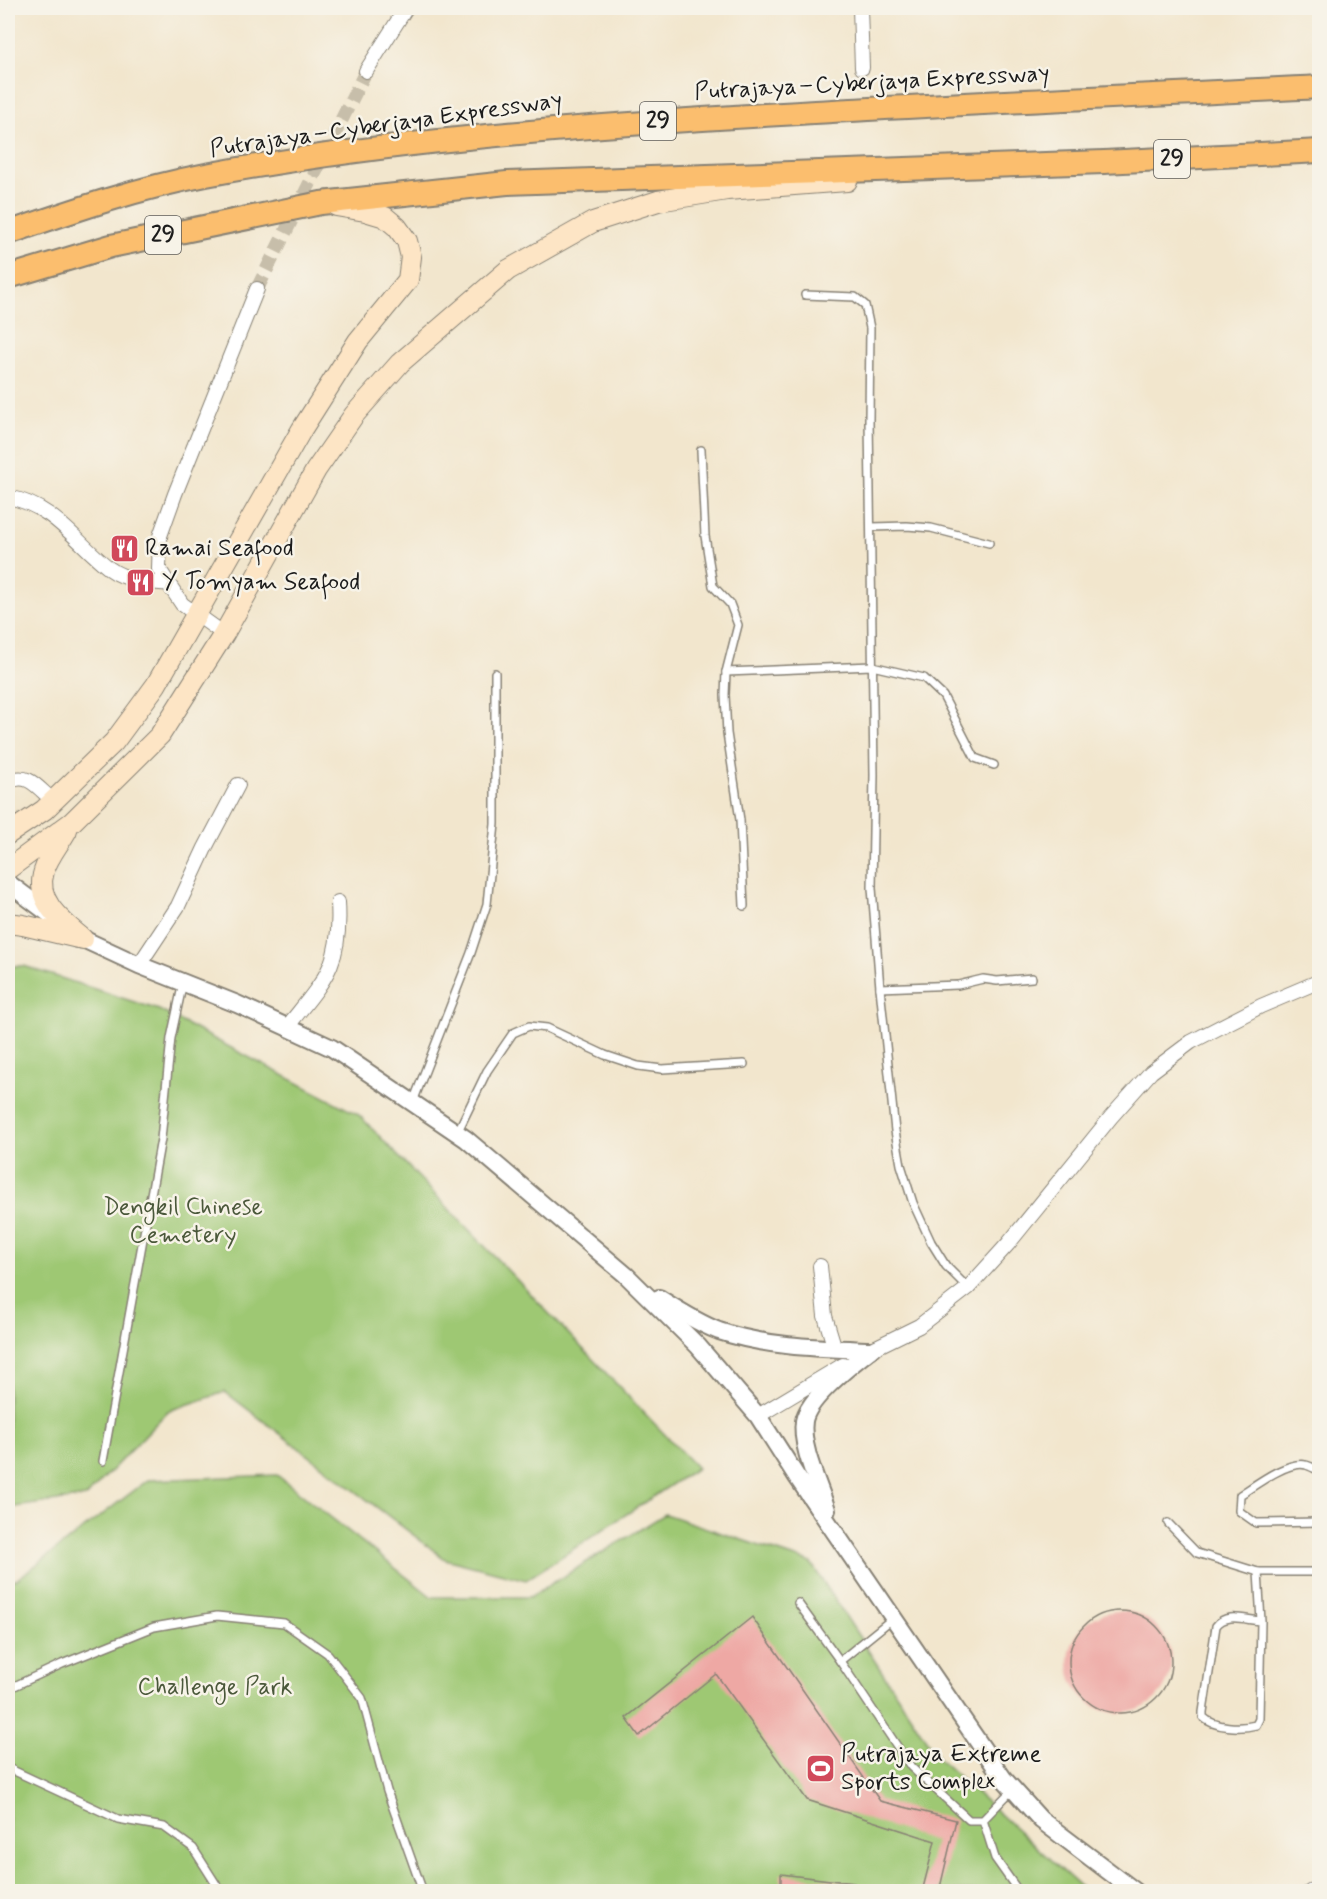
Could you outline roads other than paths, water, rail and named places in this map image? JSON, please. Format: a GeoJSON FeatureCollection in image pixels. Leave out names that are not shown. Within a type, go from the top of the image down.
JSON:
{"type":"FeatureCollection","features":[{"type":"Feature","properties":{"kind":"highway","name":"Putrajaya–Cyberjaya Expressway"},"geometry":{"type":"LineString","coordinates":[[8,232],[94,204],[204,176],[378,148],[540,130],[855,109],[1320,87]]}},
{"type":"Feature","properties":{"kind":"highway","name":"29"},"geometry":{"type":"LineString","coordinates":[[8,278],[111,246],[321,203],[507,183],[1104,162],[1320,151]]}},
{"type":"Feature","properties":{"kind":"highway"},"geometry":{"type":"LineString","coordinates":[[1239,155],[1306,166],[1320,166]]}},
{"type":"Feature","properties":{"kind":"main road"},"geometry":{"type":"LineString","coordinates":[[8,869],[72,822],[160,735],[224,634],[316,470],[354,415],[400,363],[508,270],[593,222],[658,201],[727,190],[1104,162]]}},
{"type":"Feature","properties":{"kind":"main road"},"geometry":{"type":"LineString","coordinates":[[8,834],[44,810],[114,742],[156,685],[302,429],[358,340],[408,280],[411,258],[406,241],[397,227],[385,217],[321,203]]}},
{"type":"Feature","properties":{"kind":"main road"},"geometry":{"type":"LineString","coordinates":[[72,822],[44,869],[42,882],[44,895],[56,916],[83,939]]}},
{"type":"Feature","properties":{"kind":"main road"},"geometry":{"type":"LineString","coordinates":[[8,923],[83,939]]}},
{"type":"Feature","properties":{"kind":"street"},"geometry":{"type":"LineString","coordinates":[[366,71],[406,8]]}},
{"type":"Feature","properties":{"kind":"street"},"geometry":{"type":"LineString","coordinates":[[860,8],[862,68]]}},
{"type":"Feature","properties":{"kind":"street"},"geometry":{"type":"LineString","coordinates":[[224,634],[182,604],[168,583],[159,569],[160,536],[257,289]]}},
{"type":"Feature","properties":{"kind":"street"},"geometry":{"type":"LineString","coordinates":[[8,497],[21,500],[42,510],[76,537],[112,571],[151,584],[168,583]]}},
{"type":"Feature","properties":{"kind":"street"},"geometry":{"type":"LineString","coordinates":[[8,782],[16,778],[26,778],[53,801]]}},
{"type":"Feature","properties":{"kind":"street"},"geometry":{"type":"LineString","coordinates":[[139,965],[178,906],[238,785]]}},
{"type":"Feature","properties":{"kind":"street"},"geometry":{"type":"LineString","coordinates":[[8,884],[83,939],[332,1048],[457,1133],[626,1275],[698,1346],[758,1416],[1003,1778],[1041,1820],[1136,1892]]}},
{"type":"Feature","properties":{"kind":"street"},"geometry":{"type":"LineString","coordinates":[[287,1027],[328,974],[338,942],[340,926],[338,902]]}},
{"type":"Feature","properties":{"kind":"street"},"geometry":{"type":"LineString","coordinates":[[758,1416],[870,1350],[919,1326],[968,1288],[1008,1244],[1104,1125],[1151,1072],[1191,1042],[1261,1006],[1320,981]]}},
{"type":"Feature","properties":{"kind":"street"},"geometry":{"type":"LineString","coordinates":[[820,1266],[825,1316],[835,1349]]}},
{"type":"Feature","properties":{"kind":"street"},"geometry":{"type":"LineString","coordinates":[[626,1275],[686,1315],[718,1330],[752,1340],[789,1346],[870,1350]]}},
{"type":"Feature","properties":{"kind":"street"},"geometry":{"type":"LineString","coordinates":[[832,1528],[804,1441],[804,1419],[818,1397],[870,1350]]}},
{"type":"Feature","properties":{"kind":"street"},"geometry":{"type":"LineString","coordinates":[[1310,1892],[1320,1886]]}},
{"type":"Feature","properties":{"kind":"lane"},"geometry":{"type":"LineString","coordinates":[[805,295],[855,297],[865,305],[870,328],[874,775],[872,888],[880,988],[895,1131],[901,1166],[913,1203],[931,1242],[946,1266],[968,1288]]}},
{"type":"Feature","properties":{"kind":"lane"},"geometry":{"type":"LineString","coordinates":[[701,450],[705,536],[712,586],[729,603],[738,625],[726,672],[725,695],[727,733],[740,820],[744,906]]}},
{"type":"Feature","properties":{"kind":"lane"},"geometry":{"type":"LineString","coordinates":[[872,527],[931,528],[989,543]]}},
{"type":"Feature","properties":{"kind":"lane"},"geometry":{"type":"LineString","coordinates":[[726,672],[872,666],[924,678],[943,696],[975,758],[994,765]]}},
{"type":"Feature","properties":{"kind":"lane"},"geometry":{"type":"LineString","coordinates":[[413,1102],[471,953],[487,904],[495,824],[495,673]]}},
{"type":"Feature","properties":{"kind":"lane"},"geometry":{"type":"LineString","coordinates":[[880,988],[958,985],[983,979],[997,981],[1032,978]]}},
{"type":"Feature","properties":{"kind":"lane"},"geometry":{"type":"LineString","coordinates":[[103,1461],[161,1139],[171,1038],[183,982]]}},
{"type":"Feature","properties":{"kind":"lane"},"geometry":{"type":"LineString","coordinates":[[457,1133],[487,1071],[513,1033],[529,1026],[547,1028],[605,1055],[638,1066],[662,1069],[744,1064]]}},
{"type":"Feature","properties":{"kind":"lane"},"geometry":{"type":"LineString","coordinates":[[1320,1471],[1304,1464],[1296,1465],[1265,1478],[1240,1496],[1239,1512],[1256,1523],[1320,1522]]}},
{"type":"Feature","properties":{"kind":"lane"},"geometry":{"type":"LineString","coordinates":[[1168,1523],[1197,1553],[1258,1572],[1320,1572]]}},
{"type":"Feature","properties":{"kind":"lane"},"geometry":{"type":"LineString","coordinates":[[1258,1572],[1261,1622],[1259,1719],[1256,1725],[1246,1728],[1208,1723],[1203,1717],[1203,1712],[1216,1626],[1227,1617],[1261,1622]]}},
{"type":"Feature","properties":{"kind":"lane"},"geometry":{"type":"LineString","coordinates":[[798,1603],[911,1767],[969,1820],[983,1820],[1013,1789]]}},
{"type":"Feature","properties":{"kind":"lane"},"geometry":{"type":"LineString","coordinates":[[8,1689],[62,1664],[154,1627],[217,1616],[284,1623],[328,1654],[362,1698],[387,1791],[423,1892]]}},
{"type":"Feature","properties":{"kind":"lane"},"geometry":{"type":"LineString","coordinates":[[840,1661],[894,1618]]}},
{"type":"Feature","properties":{"kind":"lane"},"geometry":{"type":"LineString","coordinates":[[8,1768],[118,1819],[164,1827],[193,1848],[221,1892]]}},
{"type":"Feature","properties":{"kind":"lane"},"geometry":{"type":"LineString","coordinates":[[983,1820],[995,1858],[1019,1892]]}},
{"type":"Feature","properties":{"kind":"tunnel"},"geometry":{"type":"LineString","coordinates":[[257,289],[366,71]]}},
{"type":"Feature","properties":{"kind":"place","name":"Ramai Seafood"},"geometry":{"type":"Point","coordinates":[124,548]}},
{"type":"Feature","properties":{"kind":"place","name":"Y Tomyam Seafood"},"geometry":{"type":"Point","coordinates":[141,582]}},
{"type":"Feature","properties":{"kind":"place","name":"Putrajaya Extreme Sports Complex"},"geometry":{"type":"Point","coordinates":[820,1768]}},
{"type":"Feature","properties":{"kind":"park label","name":"Dengkil Chinese Cemetery"},"geometry":{"type":"Point","coordinates":[183,1221]}},
{"type":"Feature","properties":{"kind":"park label","name":"Challenge Park"},"geometry":{"type":"Point","coordinates":[215,1687]}}]}
